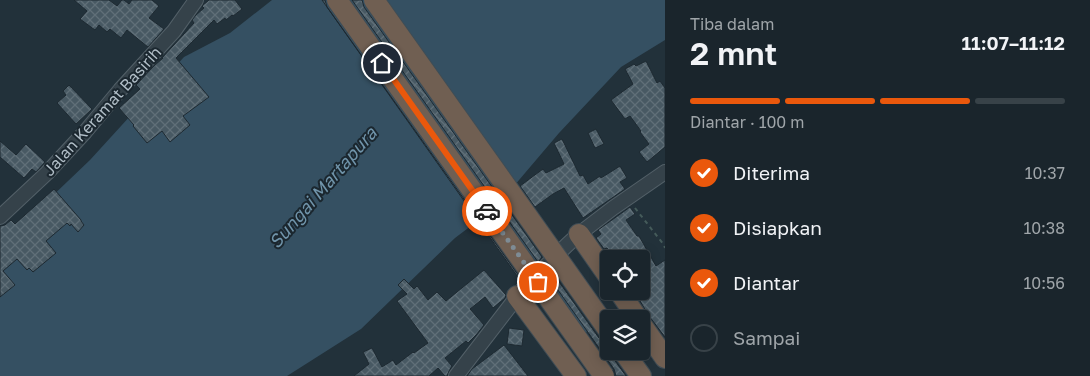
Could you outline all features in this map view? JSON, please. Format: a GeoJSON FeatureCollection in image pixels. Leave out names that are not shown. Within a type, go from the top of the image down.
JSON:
{"type":"FeatureCollection","features":[{"type":"Feature","properties":{"kind":"highway"},"geometry":{"type":"LineString","coordinates":[[337,0],[604,376]]}},
{"type":"Feature","properties":{"kind":"highway"},"geometry":{"type":"LineString","coordinates":[[374,0],[600,318]]}},
{"type":"Feature","properties":{"kind":"highway"},"geometry":{"type":"LineString","coordinates":[[579,234],[600,264]]}},
{"type":"Feature","properties":{"kind":"highway"},"geometry":{"type":"LineString","coordinates":[[518,296],[576,376]]}},
{"type":"Feature","properties":{"kind":"highway"},"geometry":{"type":"LineString","coordinates":[[650,337],[665,358]]}},
{"type":"Feature","properties":{"kind":"highway"},"geometry":{"type":"LineString","coordinates":[[629,360],[641,376]]}},
{"type":"Feature","properties":{"kind":"street","name":"Jalan Keramat Basirih"},"geometry":{"type":"LineString","coordinates":[[0,217],[47,174],[73,146],[174,30],[196,0]]}},
{"type":"Feature","properties":{"kind":"street"},"geometry":{"type":"LineString","coordinates":[[456,376],[522,289],[579,234],[665,172]]}},
{"type":"Feature","properties":{"kind":"path"},"geometry":{"type":"LineString","coordinates":[[627,198],[665,248]]}},
{"type":"Feature","properties":{"kind":"water","name":"Sungai Martapura"},"geometry":{"type":"Polygon","coordinates":[[[272,0],[665,0],[665,40],[621,67],[559,133],[496,207],[455,238],[361,329],[287,376],[0,376],[0,246],[90,160],[184,57],[230,33],[272,0]]]}},
{"type":"Feature","properties":{"kind":"building"},"geometry":{"type":"Polygon","coordinates":[[[74,0],[109,0],[117,6],[122,0],[129,4],[132,0],[152,0],[159,6],[149,18],[164,29],[148,47],[127,30],[121,38],[110,29],[107,32],[99,25],[95,30],[80,19],[87,11],[74,0]]]}},
{"type":"Feature","properties":{"kind":"building"},"geometry":{"type":"Polygon","coordinates":[[[209,0],[235,0],[242,9],[217,24],[214,20],[176,58],[209,97],[183,116],[190,125],[170,142],[162,131],[147,143],[119,108],[140,89],[136,85],[194,23],[192,20],[209,0]]]}},
{"type":"Feature","properties":{"kind":"building"},"geometry":{"type":"Polygon","coordinates":[[[322,0],[325,0],[327,7],[520,280],[322,0]]]}},
{"type":"Feature","properties":{"kind":"building"},"geometry":{"type":"Polygon","coordinates":[[[352,0],[362,0],[364,7],[542,257],[538,262],[352,0]]]}},
{"type":"Feature","properties":{"kind":"building"},"geometry":{"type":"Polygon","coordinates":[[[646,61],[657,83],[660,81],[665,88],[665,147],[647,162],[639,152],[649,144],[630,116],[625,119],[611,100],[633,84],[625,69],[646,61]]]}},
{"type":"Feature","properties":{"kind":"building"},"geometry":{"type":"Polygon","coordinates":[[[69,85],[92,109],[76,124],[57,103],[66,95],[63,91],[69,85]]]}},
{"type":"Feature","properties":{"kind":"building"},"geometry":{"type":"Polygon","coordinates":[[[596,129],[604,144],[595,148],[588,133],[596,129]]]}},
{"type":"Feature","properties":{"kind":"building"},"geometry":{"type":"Polygon","coordinates":[[[562,139],[580,176],[583,175],[588,184],[620,166],[627,178],[620,182],[625,189],[583,218],[564,188],[535,207],[520,186],[543,169],[546,173],[564,164],[554,143],[562,139]]]}},
{"type":"Feature","properties":{"kind":"building"},"geometry":{"type":"Polygon","coordinates":[[[0,141],[16,155],[26,144],[45,162],[36,172],[32,169],[24,178],[0,157],[0,141]]]}},
{"type":"Feature","properties":{"kind":"building"},"geometry":{"type":"Polygon","coordinates":[[[54,189],[84,225],[78,232],[71,224],[70,226],[67,223],[46,241],[56,253],[33,272],[29,268],[27,270],[17,259],[3,271],[15,285],[0,297],[0,226],[5,225],[11,220],[15,224],[54,189]]]}},
{"type":"Feature","properties":{"kind":"building"},"geometry":{"type":"Polygon","coordinates":[[[630,207],[635,214],[626,220],[637,236],[639,236],[647,250],[604,249],[596,238],[601,234],[598,230],[630,207]]]}},
{"type":"Feature","properties":{"kind":"building"},"geometry":{"type":"Polygon","coordinates":[[[650,255],[656,266],[665,260],[665,337],[650,317],[650,310],[645,310],[639,300],[650,300],[650,255]]]}},
{"type":"Feature","properties":{"kind":"building"},"geometry":{"type":"Polygon","coordinates":[[[484,270],[506,295],[505,298],[493,308],[485,297],[470,309],[484,325],[468,343],[466,341],[445,358],[452,366],[447,376],[438,368],[429,376],[354,376],[369,364],[363,352],[372,348],[382,367],[393,360],[396,365],[428,343],[397,301],[407,294],[398,285],[404,279],[414,289],[417,286],[428,300],[437,292],[446,301],[484,270]]]}},
{"type":"Feature","properties":{"kind":"building"},"geometry":{"type":"Polygon","coordinates":[[[552,272],[600,339],[600,349],[548,276],[552,272]]]}},
{"type":"Feature","properties":{"kind":"building"},"geometry":{"type":"Polygon","coordinates":[[[509,328],[524,330],[522,346],[507,344],[509,328]]]}},
{"type":"Feature","properties":{"kind":"building"},"geometry":{"type":"Polygon","coordinates":[[[504,345],[528,376],[467,376],[472,369],[504,345]]]}},
{"type":"Feature","properties":{"kind":"building"},"geometry":{"type":"Polygon","coordinates":[[[608,360],[614,360],[626,376],[616,376],[608,360]]]}},
{"type":"Feature","properties":{"kind":"waterway"},"geometry":{"type":"LineString","coordinates":[[507,223],[540,267]]}},
{"type":"Feature","properties":{"kind":"waterway"},"geometry":{"type":"LineString","coordinates":[[545,273],[586,330]]}},
{"type":"Feature","properties":{"kind":"way so far"},"geometry":{"type":"LineString","coordinates":[[487,211],[538,282]]}},
{"type":"Feature","properties":{"kind":"route"},"geometry":{"type":"LineString","coordinates":[[382,63],[487,211]]}}]}
